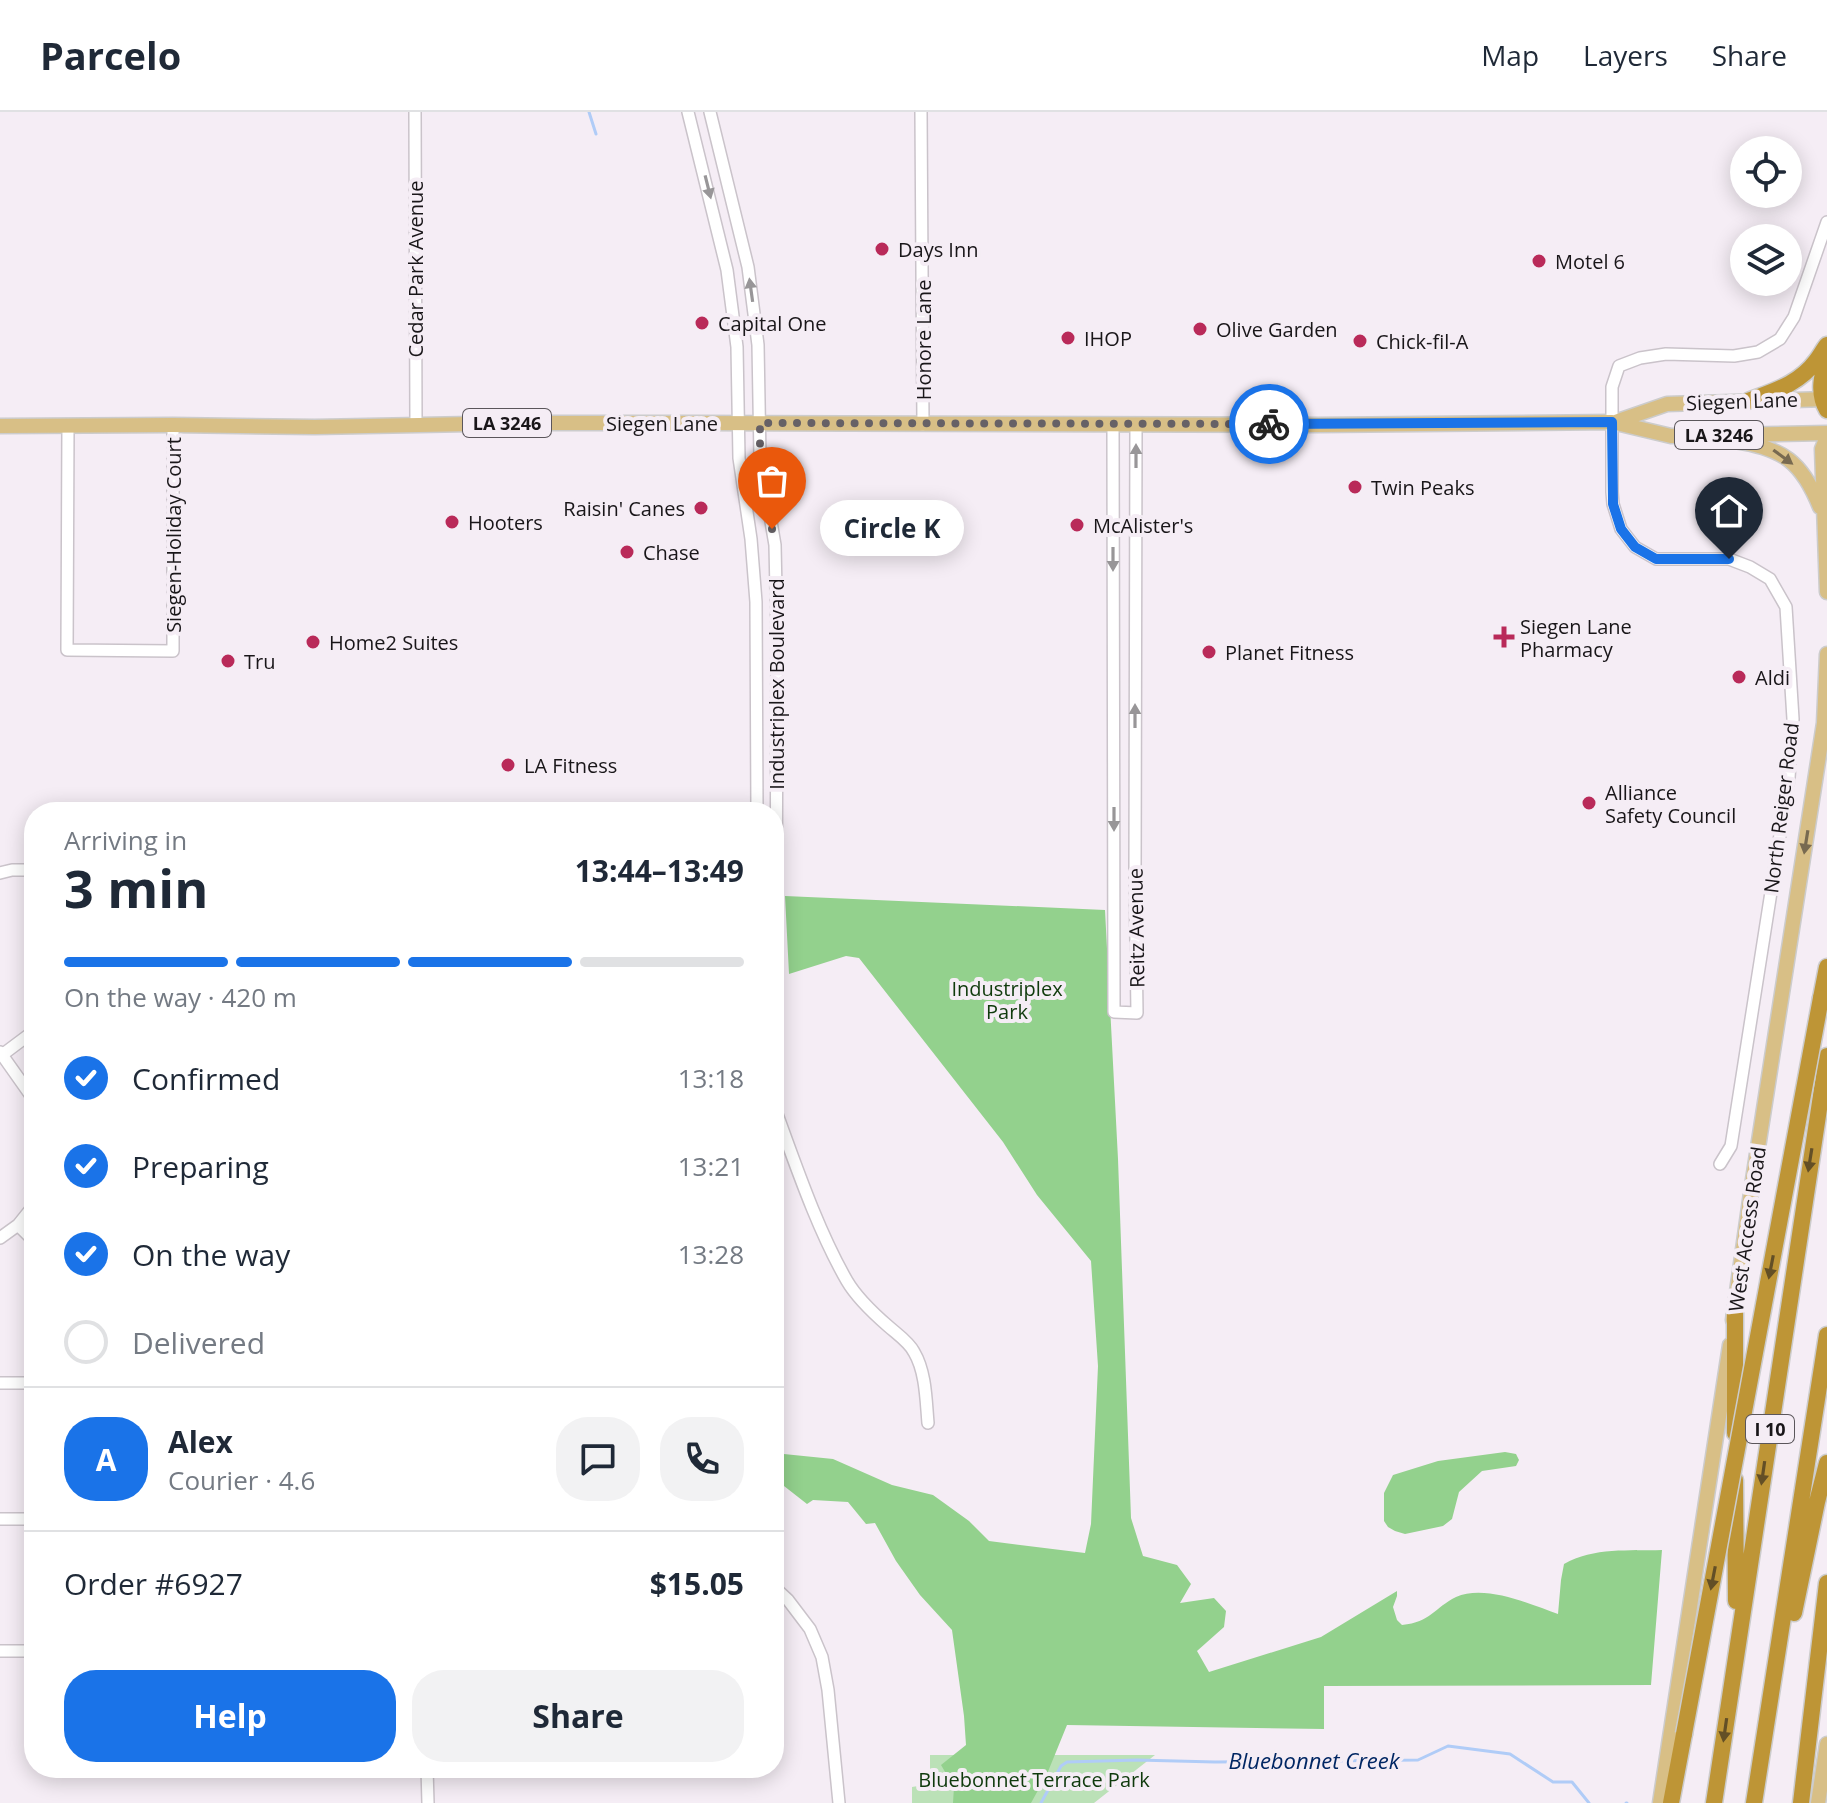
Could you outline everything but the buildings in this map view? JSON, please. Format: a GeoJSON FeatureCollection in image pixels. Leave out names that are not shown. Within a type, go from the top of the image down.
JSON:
{"type":"FeatureCollection","features":[{"type":"Feature","properties":{"kind":"highway"},"geometry":{"type":"LineString","coordinates":[[1748,401],[1797,380],[1827,345]]}},
{"type":"Feature","properties":{"kind":"highway"},"geometry":{"type":"LineString","coordinates":[[1826,403],[1821,382],[1827,357]]}},
{"type":"Feature","properties":{"kind":"highway"},"geometry":{"type":"LineString","coordinates":[[1671,1803],[1827,967]]}},
{"type":"Feature","properties":{"kind":"highway","name":"I 10"},"geometry":{"type":"LineString","coordinates":[[1714,1803],[1827,1056]]}},
{"type":"Feature","properties":{"kind":"highway"},"geometry":{"type":"LineString","coordinates":[[1735,1311],[1737,1652]]}},
{"type":"Feature","properties":{"kind":"highway","name":"I 10"},"geometry":{"type":"LineString","coordinates":[[1754,1803],[1827,1335]]}},
{"type":"Feature","properties":{"kind":"highway"},"geometry":{"type":"LineString","coordinates":[[1763,1747],[1827,1463]]}},
{"type":"Feature","properties":{"kind":"highway"},"geometry":{"type":"LineString","coordinates":[[1801,1803],[1827,1583]]}},
{"type":"Feature","properties":{"kind":"main road","name":"Siegen Lane"},"geometry":{"type":"LineString","coordinates":[[1612,422],[1667,404],[1748,401],[1826,403]]}},
{"type":"Feature","properties":{"kind":"main road","name":"Siegen Lane"},"geometry":{"type":"LineString","coordinates":[[0,426],[1612,422],[1671,436],[1827,435]]}},
{"type":"Feature","properties":{"kind":"main road"},"geometry":{"type":"LineString","coordinates":[[1712,435],[1770,448],[1784,457],[1801,471],[1812,487],[1825,519]]}},
{"type":"Feature","properties":{"kind":"main road"},"geometry":{"type":"LineString","coordinates":[[1827,435],[1822,449],[1827,592]]}},
{"type":"Feature","properties":{"kind":"main road","name":"West Access Road"},"geometry":{"type":"LineString","coordinates":[[1660,1803],[1824,723],[1827,654]]}},
{"type":"Feature","properties":{"kind":"main road"},"geometry":{"type":"LineString","coordinates":[[1818,1803],[1827,1744]]}},
{"type":"Feature","properties":{"kind":"street","name":"Cedar Park Avenue"},"geometry":{"type":"LineString","coordinates":[[415,112],[416,426]]}},
{"type":"Feature","properties":{"kind":"street","name":"Industriplex Boulevard"},"geometry":{"type":"LineString","coordinates":[[688,112],[727,270],[737,347],[739,458],[751,539],[756,602],[757,802]]}},
{"type":"Feature","properties":{"kind":"street","name":"Industriplex Boulevard"},"geometry":{"type":"LineString","coordinates":[[710,112],[748,267],[758,345],[760,457],[775,545],[777,802]]}},
{"type":"Feature","properties":{"kind":"street","name":"Honore Lane"},"geometry":{"type":"LineString","coordinates":[[921,112],[923,425]]}},
{"type":"Feature","properties":{"kind":"street","name":"North Reiger Road"},"geometry":{"type":"LineString","coordinates":[[1720,1164],[1731,1146],[1789,778],[1793,719],[1786,607],[1770,579],[1750,567],[1729,559],[1656,559],[1635,547],[1621,529],[1613,504],[1612,387],[1619,366],[1640,358],[1666,354],[1734,356],[1758,352],[1780,339],[1794,317],[1827,222]]}},
{"type":"Feature","properties":{"kind":"street","name":"Siegen-Holiday Court"},"geometry":{"type":"LineString","coordinates":[[68,426],[67,650],[173,651],[173,425]]}},
{"type":"Feature","properties":{"kind":"street","name":"Reitz Avenue"},"geometry":{"type":"LineString","coordinates":[[1113,425],[1114,1012],[1137,1013],[1136,425]]}},
{"type":"Feature","properties":{"kind":"street"},"geometry":{"type":"LineString","coordinates":[[0,873],[24,870]]}},
{"type":"Feature","properties":{"kind":"street"},"geometry":{"type":"LineString","coordinates":[[24,1038],[1,1054],[24,1086]]}},
{"type":"Feature","properties":{"kind":"street"},"geometry":{"type":"LineString","coordinates":[[784,1131],[829,1244],[848,1282],[857,1296],[913,1349],[919,1363],[928,1423]]}},
{"type":"Feature","properties":{"kind":"street"},"geometry":{"type":"LineString","coordinates":[[0,1238],[24,1218]]}},
{"type":"Feature","properties":{"kind":"street"},"geometry":{"type":"LineString","coordinates":[[18,1225],[24,1231]]}},
{"type":"Feature","properties":{"kind":"street"},"geometry":{"type":"LineString","coordinates":[[0,1383],[24,1383]]}},
{"type":"Feature","properties":{"kind":"street"},"geometry":{"type":"LineString","coordinates":[[0,1519],[24,1519]]}},
{"type":"Feature","properties":{"kind":"street"},"geometry":{"type":"LineString","coordinates":[[784,1596],[810,1629],[822,1657],[839,1803]]}},
{"type":"Feature","properties":{"kind":"street"},"geometry":{"type":"LineString","coordinates":[[0,1651],[24,1651]]}},
{"type":"Feature","properties":{"kind":"street"},"geometry":{"type":"LineString","coordinates":[[427,1778],[428,1803]]}},
{"type":"Feature","properties":{"kind":"green space","name":"Industriplex Park"},"geometry":{"type":"Polygon","coordinates":[[[785,896],[1105,910],[1131,1518],[1143,1556],[1177,1565],[1191,1584],[1180,1603],[1214,1598],[1226,1611],[1224,1627],[1197,1651],[1209,1672],[1321,1637],[1397,1591],[1393,1607],[1402,1625],[1420,1621],[1456,1597],[1480,1593],[1507,1597],[1558,1614],[1564,1564],[1599,1552],[1662,1550],[1651,1685],[1324,1686],[1324,1729],[1067,1725],[1031,1803],[953,1803],[954,1787],[941,1765],[966,1745],[952,1630],[920,1595],[875,1523],[866,1524],[848,1502],[813,1500],[807,1504],[784,1486],[784,1454],[833,1459],[892,1485],[933,1495],[969,1521],[989,1541],[1085,1553],[1091,1524],[1098,1366],[1091,1261],[1037,1195],[1003,1142],[859,958],[846,956],[789,974],[785,896]]]}},
{"type":"Feature","properties":{"kind":"green space"},"geometry":{"type":"Polygon","coordinates":[[[1505,1452],[1516,1454],[1519,1460],[1516,1466],[1482,1471],[1459,1492],[1452,1519],[1443,1526],[1405,1534],[1388,1527],[1384,1521],[1384,1493],[1393,1475],[1438,1461],[1505,1452]]]}},
{"type":"Feature","properties":{"kind":"green space","name":"Bluebonnet Terrace Park"},"geometry":{"type":"Polygon","coordinates":[[[930,1755],[1155,1755],[1094,1803],[912,1803],[912,1787],[930,1784],[930,1755]]]}},
{"type":"Feature","properties":{"kind":"waterway"},"geometry":{"type":"LineString","coordinates":[[589,112],[596,134]]}},
{"type":"Feature","properties":{"kind":"waterway","name":"Bluebonnet Creek"},"geometry":{"type":"LineString","coordinates":[[1041,1803],[1061,1766],[1067,1762],[1418,1760],[1448,1746],[1510,1754],[1553,1782],[1572,1782],[1589,1803]]}},
{"type":"Feature","properties":{"kind":"way so far"},"geometry":{"type":"LineString","coordinates":[[772,529],[760,457],[760,423],[1269,424]]}},
{"type":"Feature","properties":{"kind":"place","name":"Days Inn"},"geometry":{"type":"Point","coordinates":[882,249]}},
{"type":"Feature","properties":{"kind":"place","name":"Motel 6"},"geometry":{"type":"Point","coordinates":[1539,261]}},
{"type":"Feature","properties":{"kind":"place","name":"Capital One"},"geometry":{"type":"Point","coordinates":[702,323]}},
{"type":"Feature","properties":{"kind":"place","name":"Olive Garden"},"geometry":{"type":"Point","coordinates":[1200,329]}},
{"type":"Feature","properties":{"kind":"place","name":"IHOP"},"geometry":{"type":"Point","coordinates":[1068,338]}},
{"type":"Feature","properties":{"kind":"place","name":"Chick-fil-A"},"geometry":{"type":"Point","coordinates":[1360,341]}},
{"type":"Feature","properties":{"kind":"place","name":"Twin Peaks"},"geometry":{"type":"Point","coordinates":[1355,487]}},
{"type":"Feature","properties":{"kind":"place","name":"Raisin' Canes"},"geometry":{"type":"Point","coordinates":[701,508]}},
{"type":"Feature","properties":{"kind":"place","name":"Hooters"},"geometry":{"type":"Point","coordinates":[452,522]}},
{"type":"Feature","properties":{"kind":"place","name":"McAlister's"},"geometry":{"type":"Point","coordinates":[1077,525]}},
{"type":"Feature","properties":{"kind":"place","name":"Circle K"},"geometry":{"type":"Point","coordinates":[772,529]}},
{"type":"Feature","properties":{"kind":"place","name":"Chase"},"geometry":{"type":"Point","coordinates":[627,552]}},
{"type":"Feature","properties":{"kind":"place","name":"Siegen Lane Pharmacy"},"geometry":{"type":"Point","coordinates":[1504,637]}},
{"type":"Feature","properties":{"kind":"place","name":"Home2 Suites"},"geometry":{"type":"Point","coordinates":[313,642]}},
{"type":"Feature","properties":{"kind":"place","name":"Planet Fitness"},"geometry":{"type":"Point","coordinates":[1209,652]}},
{"type":"Feature","properties":{"kind":"place","name":"Tru"},"geometry":{"type":"Point","coordinates":[228,661]}},
{"type":"Feature","properties":{"kind":"place","name":"Aldi"},"geometry":{"type":"Point","coordinates":[1739,677]}},
{"type":"Feature","properties":{"kind":"place","name":"LA Fitness"},"geometry":{"type":"Point","coordinates":[508,765]}},
{"type":"Feature","properties":{"kind":"place","name":"Alliance Safety Council"},"geometry":{"type":"Point","coordinates":[1589,803]}},
{"type":"Feature","properties":{"kind":"route"},"geometry":{"type":"LineString","coordinates":[[1269,424],[1612,422],[1613,504],[1621,529],[1635,547],[1656,559],[1729,559]]}}]}
